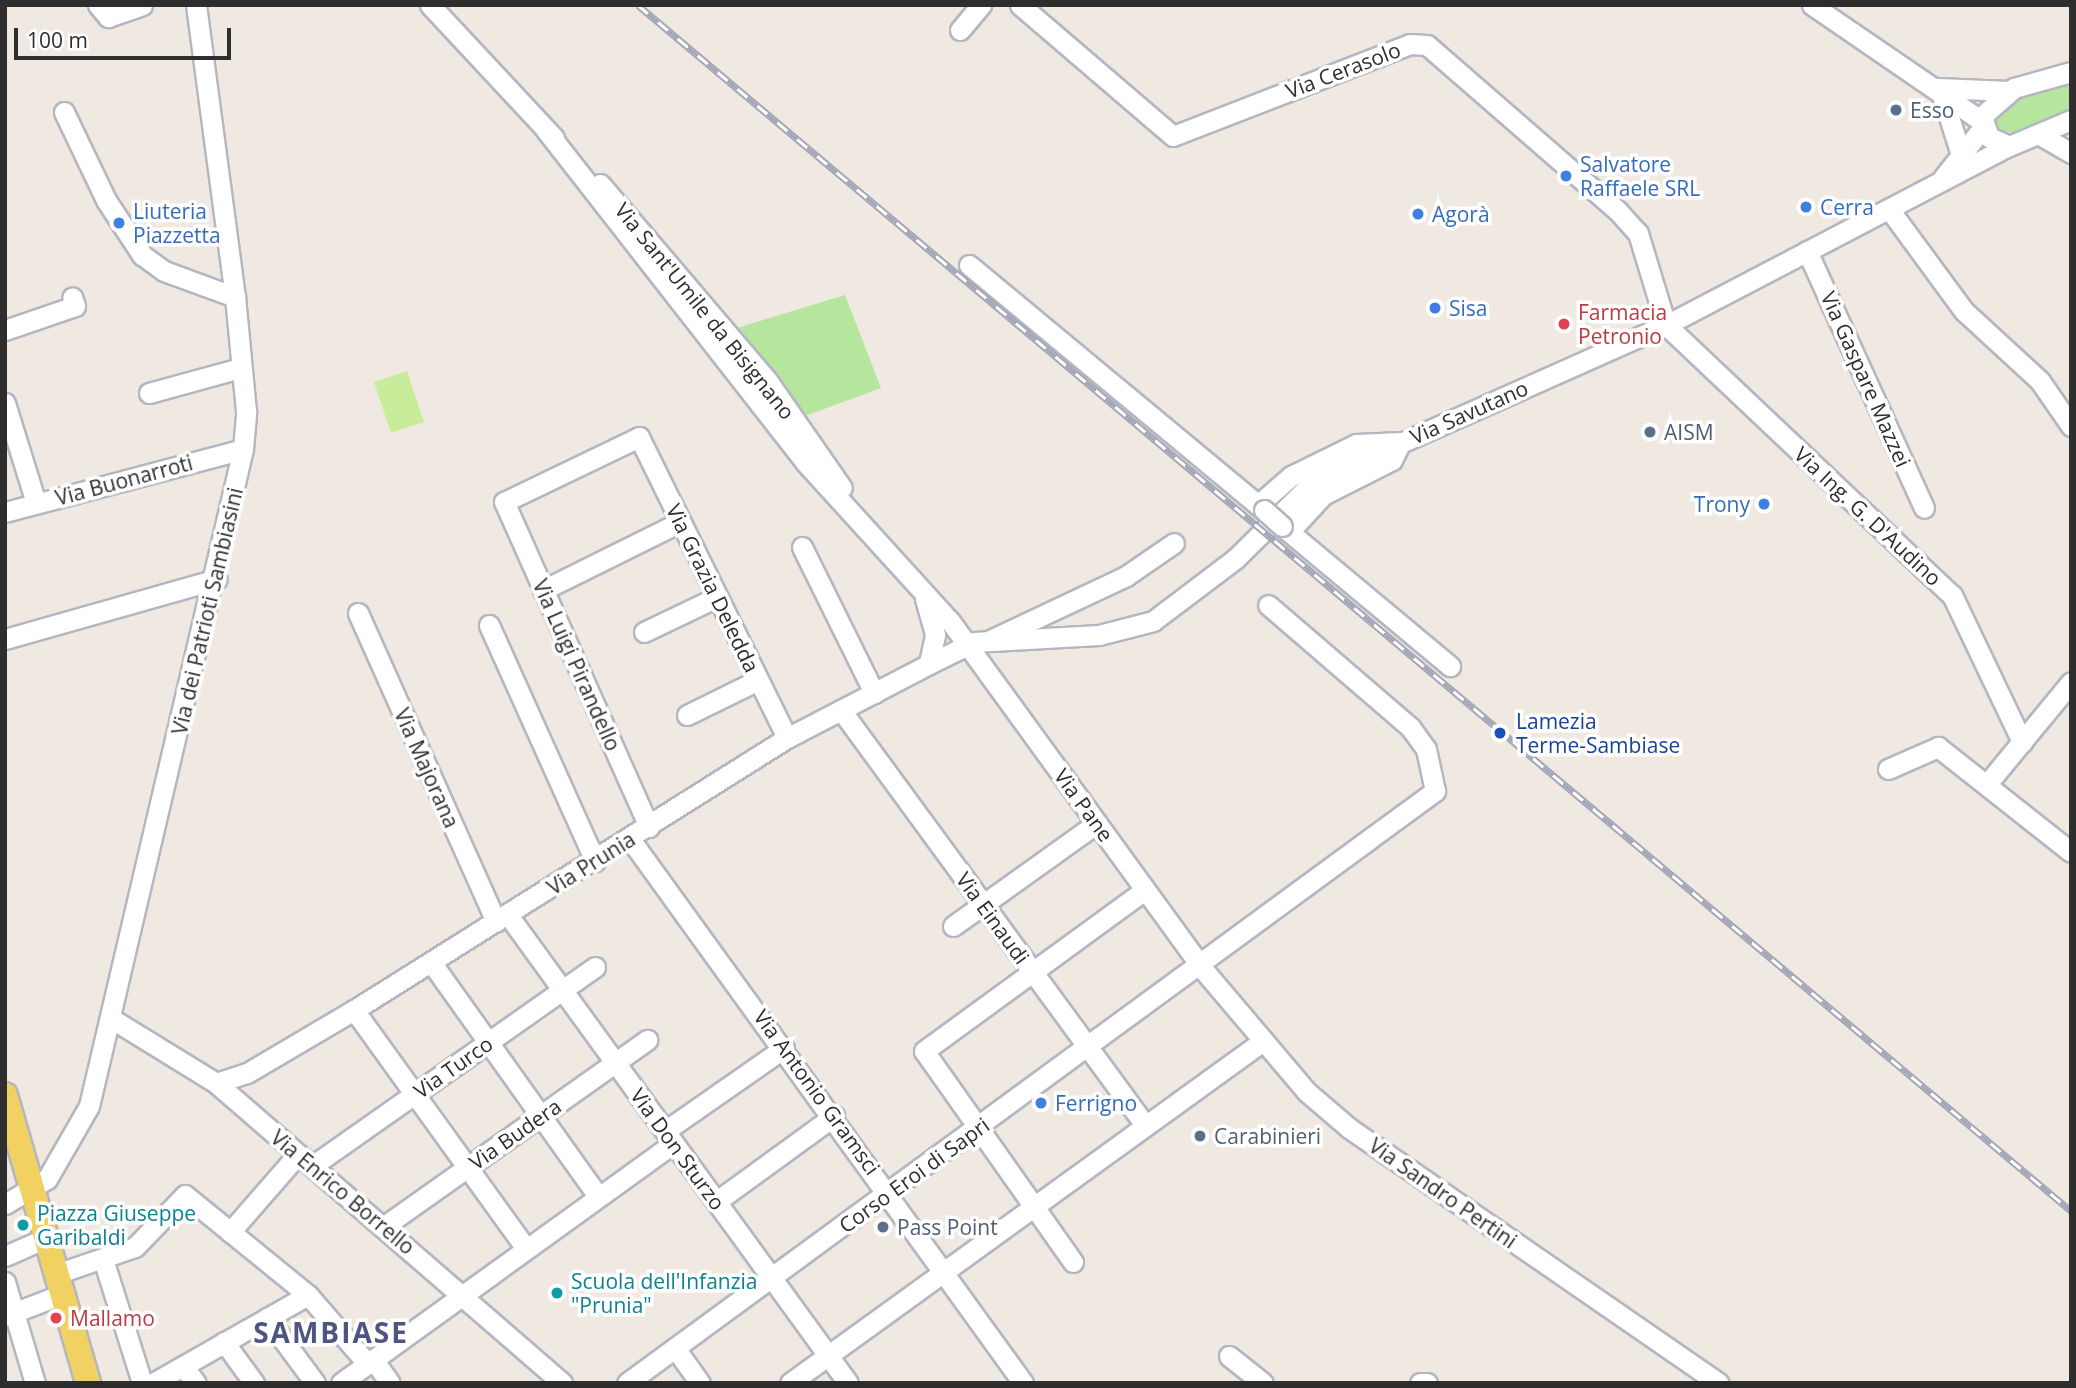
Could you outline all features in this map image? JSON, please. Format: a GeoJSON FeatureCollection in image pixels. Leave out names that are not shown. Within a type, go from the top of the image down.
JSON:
{"type":"FeatureCollection","features":[{"type":"Feature","properties":{"kind":"main road"},"geometry":{"type":"LineString","coordinates":[[6,1100],[88,1383]]}},
{"type":"Feature","properties":{"kind":"street"},"geometry":{"type":"LineString","coordinates":[[98,5],[108,17],[142,5]]}},
{"type":"Feature","properties":{"kind":"street","name":"Via dei Patrioti Sambiasini"},"geometry":{"type":"LineString","coordinates":[[5,1203],[47,1179],[78,1131],[112,1019],[217,579],[243,449],[235,297],[196,5]]}},
{"type":"Feature","properties":{"kind":"street","name":"Via Sant'Umile da Bisignano"},"geometry":{"type":"LineString","coordinates":[[430,5],[545,130],[798,452],[876,537],[919,589]]}},
{"type":"Feature","properties":{"kind":"street"},"geometry":{"type":"LineString","coordinates":[[960,30],[981,5]]}},
{"type":"Feature","properties":{"kind":"street","name":"Via Cerasolo"},"geometry":{"type":"LineString","coordinates":[[1020,5],[1174,136],[1409,44],[1427,45],[1638,233],[1665,325]]}},
{"type":"Feature","properties":{"kind":"street"},"geometry":{"type":"LineString","coordinates":[[1812,5],[1938,88],[1983,124],[1989,137],[2009,146]]}},
{"type":"Feature","properties":{"kind":"street"},"geometry":{"type":"LineString","coordinates":[[1935,186],[1983,124],[1986,107],[2009,91],[2069,71]]}},
{"type":"Feature","properties":{"kind":"street"},"geometry":{"type":"LineString","coordinates":[[1938,88],[2009,91]]}},
{"type":"Feature","properties":{"kind":"street"},"geometry":{"type":"LineString","coordinates":[[1938,88],[1961,155]]}},
{"type":"Feature","properties":{"kind":"street"},"geometry":{"type":"LineString","coordinates":[[64,112],[106,200],[142,255],[164,271],[235,297]]}},
{"type":"Feature","properties":{"kind":"street","name":"Via Savutano"},"geometry":{"type":"LineString","coordinates":[[988,641],[1099,635],[1153,621],[1235,559],[1313,482],[1665,325],[2009,146],[2071,120]]}},
{"type":"Feature","properties":{"kind":"street"},"geometry":{"type":"LineString","coordinates":[[2040,135],[2071,153]]}},
{"type":"Feature","properties":{"kind":"street"},"geometry":{"type":"LineString","coordinates":[[1889,209],[1964,311],[2040,381],[2071,426]]}},
{"type":"Feature","properties":{"kind":"street","name":"Via Gaspare Mazzei"},"geometry":{"type":"LineString","coordinates":[[1807,251],[1924,508]]}},
{"type":"Feature","properties":{"kind":"street"},"geometry":{"type":"LineString","coordinates":[[969,265],[1450,666]]}},
{"type":"Feature","properties":{"kind":"street"},"geometry":{"type":"LineString","coordinates":[[5,330],[75,306],[72,297]]}},
{"type":"Feature","properties":{"kind":"street","name":"Via Ing. G. D'Audino"},"geometry":{"type":"LineString","coordinates":[[1665,325],[1952,595],[2022,742]]}},
{"type":"Feature","properties":{"kind":"street"},"geometry":{"type":"LineString","coordinates":[[149,393],[240,368]]}},
{"type":"Feature","properties":{"kind":"street"},"geometry":{"type":"LineString","coordinates":[[5,403],[36,503]]}},
{"type":"Feature","properties":{"kind":"street","name":"Via Luigi Pirandello"},"geometry":{"type":"LineString","coordinates":[[639,438],[504,502],[649,827]]}},
{"type":"Feature","properties":{"kind":"street","name":"Via Grazia Deledda"},"geometry":{"type":"LineString","coordinates":[[639,438],[787,738]]}},
{"type":"Feature","properties":{"kind":"street"},"geometry":{"type":"LineString","coordinates":[[1261,508],[1291,476],[1356,444],[1401,442],[1392,460],[1322,495],[1286,529]]}},
{"type":"Feature","properties":{"kind":"street","name":"Via Buonarroti"},"geometry":{"type":"LineString","coordinates":[[5,512],[243,449]]}},
{"type":"Feature","properties":{"kind":"street"},"geometry":{"type":"LineString","coordinates":[[543,590],[680,522]]}},
{"type":"Feature","properties":{"kind":"street"},"geometry":{"type":"LineString","coordinates":[[988,641],[1126,576],[1174,543]]}},
{"type":"Feature","properties":{"kind":"street"},"geometry":{"type":"LineString","coordinates":[[802,547],[874,693]]}},
{"type":"Feature","properties":{"kind":"street"},"geometry":{"type":"LineString","coordinates":[[5,639],[217,579]]}},
{"type":"Feature","properties":{"kind":"street"},"geometry":{"type":"LineString","coordinates":[[919,589],[934,621],[929,664]]}},
{"type":"Feature","properties":{"kind":"street","name":"Via Pane"},"geometry":{"type":"LineString","coordinates":[[919,589],[968,644],[1201,967]]}},
{"type":"Feature","properties":{"kind":"street"},"geometry":{"type":"LineString","coordinates":[[644,632],[717,597]]}},
{"type":"Feature","properties":{"kind":"street","name":"Corso Eroi di Sapri"},"geometry":{"type":"LineString","coordinates":[[626,1383],[1201,967],[1435,792],[1426,749],[1410,727],[1268,605]]}},
{"type":"Feature","properties":{"kind":"street","name":"Via Majorana"},"geometry":{"type":"LineString","coordinates":[[358,613],[502,918]]}},
{"type":"Feature","properties":{"kind":"street"},"geometry":{"type":"LineString","coordinates":[[489,625],[595,861]]}},
{"type":"Feature","properties":{"kind":"street"},"geometry":{"type":"LineString","coordinates":[[997,684],[992,659],[1016,640]]}},
{"type":"Feature","properties":{"kind":"street","name":"Via Prunia"},"geometry":{"type":"LineString","coordinates":[[216,1083],[247,1073],[354,1010],[787,738],[968,644],[988,641]]}},
{"type":"Feature","properties":{"kind":"street"},"geometry":{"type":"LineString","coordinates":[[687,715],[758,680]]}},
{"type":"Feature","properties":{"kind":"street"},"geometry":{"type":"LineString","coordinates":[[1987,784],[2071,682]]}},
{"type":"Feature","properties":{"kind":"street","name":"Via Einaudi"},"geometry":{"type":"LineString","coordinates":[[842,710],[1145,1125]]}},
{"type":"Feature","properties":{"kind":"street"},"geometry":{"type":"LineString","coordinates":[[1888,769],[1938,747],[2071,852]]}},
{"type":"Feature","properties":{"kind":"street"},"geometry":{"type":"LineString","coordinates":[[953,926],[1097,822]]}},
{"type":"Feature","properties":{"kind":"street","name":"Via Antonio Gramsci"},"geometry":{"type":"LineString","coordinates":[[630,839],[890,1192],[1023,1383]]}},
{"type":"Feature","properties":{"kind":"street"},"geometry":{"type":"LineString","coordinates":[[1073,1262],[924,1051],[1146,890]]}},
{"type":"Feature","properties":{"kind":"street","name":"Via Don Sturzo"},"geometry":{"type":"LineString","coordinates":[[502,918],[563,989],[848,1383]]}},
{"type":"Feature","properties":{"kind":"street"},"geometry":{"type":"LineString","coordinates":[[431,962],[598,1196]]}},
{"type":"Feature","properties":{"kind":"street","name":"Via Turco"},"geometry":{"type":"LineString","coordinates":[[230,1232],[305,1160],[415,1094],[595,967]]}},
{"type":"Feature","properties":{"kind":"street","name":"Via Sandro Pertini"},"geometry":{"type":"LineString","coordinates":[[1201,967],[1263,1041],[1349,1128],[1717,1382]]}},
{"type":"Feature","properties":{"kind":"street"},"geometry":{"type":"LineString","coordinates":[[354,1010],[525,1247]]}},
{"type":"Feature","properties":{"kind":"street","name":"Via Enrico Borrello"},"geometry":{"type":"LineString","coordinates":[[112,1019],[216,1083],[461,1291],[562,1383]]}},
{"type":"Feature","properties":{"kind":"street","name":"Via Budera"},"geometry":{"type":"LineString","coordinates":[[383,1227],[647,1040]]}},
{"type":"Feature","properties":{"kind":"street"},"geometry":{"type":"LineString","coordinates":[[790,1383],[1263,1041]]}},
{"type":"Feature","properties":{"kind":"street"},"geometry":{"type":"LineString","coordinates":[[341,1383],[461,1291],[598,1196],[784,1048]]}},
{"type":"Feature","properties":{"kind":"street"},"geometry":{"type":"LineString","coordinates":[[717,1201],[834,1116]]}},
{"type":"Feature","properties":{"kind":"street"},"geometry":{"type":"LineString","coordinates":[[9,1313],[103,1259],[148,1238],[185,1195],[308,1295],[390,1383]]}},
{"type":"Feature","properties":{"kind":"street"},"geometry":{"type":"LineString","coordinates":[[5,1256],[46,1238]]}},
{"type":"Feature","properties":{"kind":"street"},"geometry":{"type":"LineString","coordinates":[[103,1259],[142,1383]]}},
{"type":"Feature","properties":{"kind":"street"},"geometry":{"type":"LineString","coordinates":[[5,1282],[9,1313],[34,1383]]}},
{"type":"Feature","properties":{"kind":"street"},"geometry":{"type":"LineString","coordinates":[[153,1383],[308,1295]]}},
{"type":"Feature","properties":{"kind":"street"},"geometry":{"type":"LineString","coordinates":[[267,1318],[315,1383]]}},
{"type":"Feature","properties":{"kind":"street"},"geometry":{"type":"LineString","coordinates":[[225,1342],[254,1383]]}},
{"type":"Feature","properties":{"kind":"street"},"geometry":{"type":"LineString","coordinates":[[675,1348],[700,1383]]}},
{"type":"Feature","properties":{"kind":"street"},"geometry":{"type":"LineString","coordinates":[[1229,1356],[1263,1383]]}},
{"type":"Feature","properties":{"kind":"street"},"geometry":{"type":"LineString","coordinates":[[183,1366],[196,1383]]}},
{"type":"Feature","properties":{"kind":"street"},"geometry":{"type":"LineString","coordinates":[[1420,1383],[1427,1383]]}},
{"type":"Feature","properties":{"kind":"green space"},"geometry":{"type":"Polygon","coordinates":[[[2071,81],[2071,110],[2020,133],[1994,131],[1991,114],[2007,99],[2071,81]]]}},
{"type":"Feature","properties":{"kind":"green space"},"geometry":{"type":"Polygon","coordinates":[[[845,295],[881,388],[805,416],[737,328],[845,295]]]}},
{"type":"Feature","properties":{"kind":"green space"},"geometry":{"type":"Polygon","coordinates":[[[407,371],[424,422],[391,433],[374,382],[407,371]]]}},
{"type":"Feature","properties":{"kind":"railway"},"geometry":{"type":"LineString","coordinates":[[638,5],[2071,1211]]}},
{"type":"Feature","properties":{"kind":"place","name":"Esso"},"geometry":{"type":"Point","coordinates":[1896,110]}},
{"type":"Feature","properties":{"kind":"place","name":"Salvatore Raffaele SRL"},"geometry":{"type":"Point","coordinates":[1566,176]}},
{"type":"Feature","properties":{"kind":"place","name":"Cerra"},"geometry":{"type":"Point","coordinates":[1806,207]}},
{"type":"Feature","properties":{"kind":"place","name":"Agorà"},"geometry":{"type":"Point","coordinates":[1418,214]}},
{"type":"Feature","properties":{"kind":"place","name":"Liuteria Piazzetta"},"geometry":{"type":"Point","coordinates":[119,223]}},
{"type":"Feature","properties":{"kind":"place","name":"Sisa"},"geometry":{"type":"Point","coordinates":[1435,308]}},
{"type":"Feature","properties":{"kind":"place","name":"Farmacia Petronio"},"geometry":{"type":"Point","coordinates":[1564,324]}},
{"type":"Feature","properties":{"kind":"place","name":"AISM"},"geometry":{"type":"Point","coordinates":[1650,432]}},
{"type":"Feature","properties":{"kind":"place","name":"Trony"},"geometry":{"type":"Point","coordinates":[1764,504]}},
{"type":"Feature","properties":{"kind":"place","name":"Lamezia Terme-Sambiase"},"geometry":{"type":"Point","coordinates":[1500,733]}},
{"type":"Feature","properties":{"kind":"place","name":"Ferrigno"},"geometry":{"type":"Point","coordinates":[1041,1103]}},
{"type":"Feature","properties":{"kind":"place","name":"Carabinieri"},"geometry":{"type":"Point","coordinates":[1200,1136]}},
{"type":"Feature","properties":{"kind":"place","name":"Piazza Giuseppe Garibaldi"},"geometry":{"type":"Point","coordinates":[23,1225]}},
{"type":"Feature","properties":{"kind":"place","name":"Pass Point"},"geometry":{"type":"Point","coordinates":[883,1227]}},
{"type":"Feature","properties":{"kind":"place","name":"Scuola dell'Infanzia \"Prunia\""},"geometry":{"type":"Point","coordinates":[557,1293]}},
{"type":"Feature","properties":{"kind":"place","name":"Mallamo"},"geometry":{"type":"Point","coordinates":[56,1318]}},
{"type":"Feature","properties":{"kind":"district","name":"SAMBIASE"},"geometry":{"type":"Point","coordinates":[331,1332]}}]}
